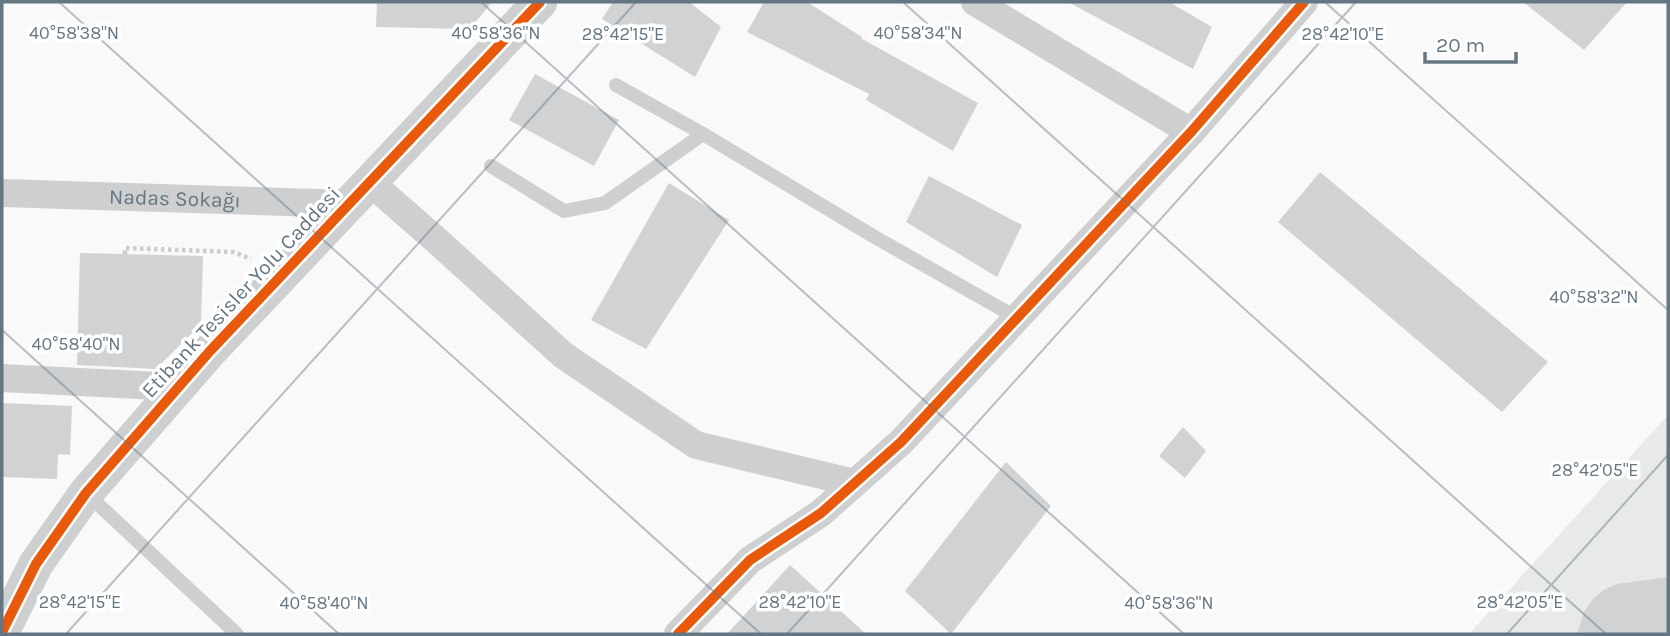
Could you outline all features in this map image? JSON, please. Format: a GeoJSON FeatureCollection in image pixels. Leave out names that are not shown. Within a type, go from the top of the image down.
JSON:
{"type":"FeatureCollection","features":[{"type":"Feature","properties":{"kind":"street","name":"Etibank Tesisler Yolu Caddesi"},"geometry":{"type":"LineString","coordinates":[[2,632],[36,564],[86,493],[210,351],[540,2]]}},
{"type":"Feature","properties":{"kind":"street"},"geometry":{"type":"LineString","coordinates":[[975,2],[1191,132]]}},
{"type":"Feature","properties":{"kind":"street"},"geometry":{"type":"LineString","coordinates":[[678,634],[750,560],[821,513],[901,442],[1191,132],[1304,2]]}},
{"type":"Feature","properties":{"kind":"street","name":"Nadas Sokağı"},"geometry":{"type":"LineString","coordinates":[[2,193],[360,193]]}},
{"type":"Feature","properties":{"kind":"street"},"geometry":{"type":"LineString","coordinates":[[360,193],[435,239],[563,355],[696,445],[855,483]]}},
{"type":"Feature","properties":{"kind":"street"},"geometry":{"type":"LineString","coordinates":[[2,378],[178,387]]}},
{"type":"Feature","properties":{"kind":"lane"},"geometry":{"type":"LineString","coordinates":[[616,85],[1017,318]]}},
{"type":"Feature","properties":{"kind":"lane"},"geometry":{"type":"LineString","coordinates":[[491,166],[564,211],[605,203],[702,134]]}},
{"type":"Feature","properties":{"kind":"lane"},"geometry":{"type":"LineString","coordinates":[[86,493],[237,634]]}},
{"type":"Feature","properties":{"kind":"path"},"geometry":{"type":"LineString","coordinates":[[125,254],[125,248],[234,252],[249,259],[264,260],[289,268]]}},
{"type":"Feature","properties":{"kind":"shaded area"},"geometry":{"type":"Polygon","coordinates":[[[1668,415],[1668,634],[1469,634],[1668,415]]]}},
{"type":"Feature","properties":{"kind":"building"},"geometry":{"type":"Polygon","coordinates":[[[377,2],[492,2],[470,29],[376,27],[377,2]]]}},
{"type":"Feature","properties":{"kind":"building"},"geometry":{"type":"Polygon","coordinates":[[[613,2],[689,2],[721,27],[695,77],[602,19],[613,2]]]}},
{"type":"Feature","properties":{"kind":"building"},"geometry":{"type":"Polygon","coordinates":[[[764,2],[807,2],[862,39],[978,103],[953,151],[866,100],[869,94],[747,32],[764,2]]]}},
{"type":"Feature","properties":{"kind":"building"},"geometry":{"type":"Polygon","coordinates":[[[1068,2],[1169,2],[1212,27],[1193,69],[1068,2]]]}},
{"type":"Feature","properties":{"kind":"building"},"geometry":{"type":"Polygon","coordinates":[[[1523,2],[1627,2],[1584,50],[1523,2]]]}},
{"type":"Feature","properties":{"kind":"building"},"geometry":{"type":"Polygon","coordinates":[[[535,74],[619,120],[594,166],[509,120],[535,74]]]}},
{"type":"Feature","properties":{"kind":"building"},"geometry":{"type":"Polygon","coordinates":[[[1320,172],[1548,362],[1502,412],[1278,222],[1320,172]]]}},
{"type":"Feature","properties":{"kind":"building"},"geometry":{"type":"Polygon","coordinates":[[[929,176],[1022,225],[997,277],[906,222],[929,176]]]}},
{"type":"Feature","properties":{"kind":"building"},"geometry":{"type":"Polygon","coordinates":[[[669,183],[729,220],[646,349],[591,320],[669,183]]]}},
{"type":"Feature","properties":{"kind":"building"},"geometry":{"type":"Polygon","coordinates":[[[80,253],[203,256],[201,324],[156,369],[77,365],[80,253]]]}},
{"type":"Feature","properties":{"kind":"building"},"geometry":{"type":"Polygon","coordinates":[[[2,403],[72,406],[70,455],[58,454],[57,479],[2,477],[2,403]]]}},
{"type":"Feature","properties":{"kind":"building"},"geometry":{"type":"Polygon","coordinates":[[[1183,427],[1206,451],[1185,478],[1159,456],[1183,427]]]}},
{"type":"Feature","properties":{"kind":"building"},"geometry":{"type":"Polygon","coordinates":[[[1006,462],[1051,506],[951,634],[905,591],[1006,462]]]}},
{"type":"Feature","properties":{"kind":"building"},"geometry":{"type":"Polygon","coordinates":[[[790,565],[866,634],[727,634],[790,565]]]}},
{"type":"Feature","properties":{"kind":"building"},"geometry":{"type":"Polygon","coordinates":[[[1668,577],[1668,634],[1577,634],[1584,612],[1604,590],[1617,584],[1668,577]]]}},
{"type":"Feature","properties":{"kind":"cycle path"},"geometry":{"type":"LineString","coordinates":[[2,632],[36,564],[86,493],[210,351],[540,2]]}},
{"type":"Feature","properties":{"kind":"cycle path"},"geometry":{"type":"LineString","coordinates":[[678,634],[750,560],[821,513],[901,442],[1191,132],[1304,2]]}}]}
